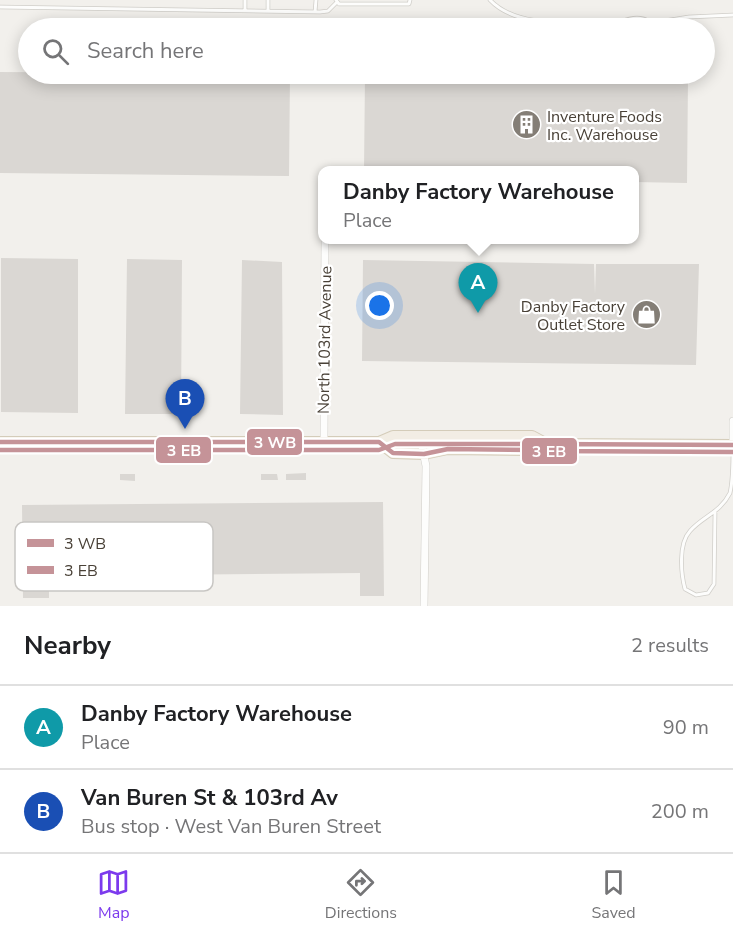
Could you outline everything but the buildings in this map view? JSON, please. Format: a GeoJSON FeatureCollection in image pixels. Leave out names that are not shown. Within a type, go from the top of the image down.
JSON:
{"type":"FeatureCollection","features":[{"type":"Feature","properties":{"kind":"main road"},"geometry":{"type":"LineString","coordinates":[[0,442],[379,442],[393,436],[532,436],[548,444]]}},
{"type":"Feature","properties":{"kind":"main road"},"geometry":{"type":"LineString","coordinates":[[424,454],[447,442],[485,442],[494,436]]}},
{"type":"Feature","properties":{"kind":"main road"},"geometry":{"type":"LineString","coordinates":[[379,442],[393,453],[424,454],[448,449],[533,450],[548,444],[733,445]]}},
{"type":"Feature","properties":{"kind":"street","name":"North 103rd Avenue"},"geometry":{"type":"LineString","coordinates":[[324,441],[325,244]]}},
{"type":"Feature","properties":{"kind":"street"},"geometry":{"type":"LineString","coordinates":[[733,421],[733,445]]}},
{"type":"Feature","properties":{"kind":"street"},"geometry":{"type":"LineString","coordinates":[[420,436],[424,454],[424,606]]}},
{"type":"Feature","properties":{"kind":"lane"},"geometry":{"type":"LineString","coordinates":[[244,0],[245,11]]}},
{"type":"Feature","properties":{"kind":"lane"},"geometry":{"type":"LineString","coordinates":[[268,0],[268,11]]}},
{"type":"Feature","properties":{"kind":"lane"},"geometry":{"type":"LineString","coordinates":[[315,12],[316,0]]}},
{"type":"Feature","properties":{"kind":"lane"},"geometry":{"type":"LineString","coordinates":[[0,8],[315,12],[327,11],[336,1],[409,4],[410,0]]}},
{"type":"Feature","properties":{"kind":"lane"},"geometry":{"type":"LineString","coordinates":[[490,0],[509,15],[520,18]]}},
{"type":"Feature","properties":{"kind":"lane"},"geometry":{"type":"LineString","coordinates":[[685,18],[733,15]]}},
{"type":"Feature","properties":{"kind":"lane"},"geometry":{"type":"LineString","coordinates":[[628,18],[645,18]]}},
{"type":"Feature","properties":{"kind":"lane"},"geometry":{"type":"LineString","coordinates":[[715,513],[714,584],[708,593],[696,595],[685,590],[683,582],[682,560],[686,537],[690,530],[715,513],[732,486],[733,445]]}},
{"type":"Feature","properties":{"kind":"transit line"},"geometry":{"type":"LineString","coordinates":[[0,442],[379,442],[393,453],[424,454],[448,449],[533,450],[547,444],[733,445]]}},
{"type":"Feature","properties":{"kind":"transit line"},"geometry":{"type":"LineString","coordinates":[[0,450],[379,450],[395,444],[530,444],[547,451],[733,452]]}},
{"type":"Feature","properties":{"kind":"place","name":"Inventure Foods Inc. Warehouse"},"geometry":{"type":"Point","coordinates":[526,125]}},
{"type":"Feature","properties":{"kind":"place","name":"Danby Factory Warehouse"},"geometry":{"type":"Point","coordinates":[478,313]}},
{"type":"Feature","properties":{"kind":"place","name":"Danby Factory Outlet Store"},"geometry":{"type":"Point","coordinates":[646,315]}},
{"type":"Feature","properties":{"kind":"place","name":"Van Buren St & 103rd Av"},"geometry":{"type":"Point","coordinates":[185,429]}}]}
